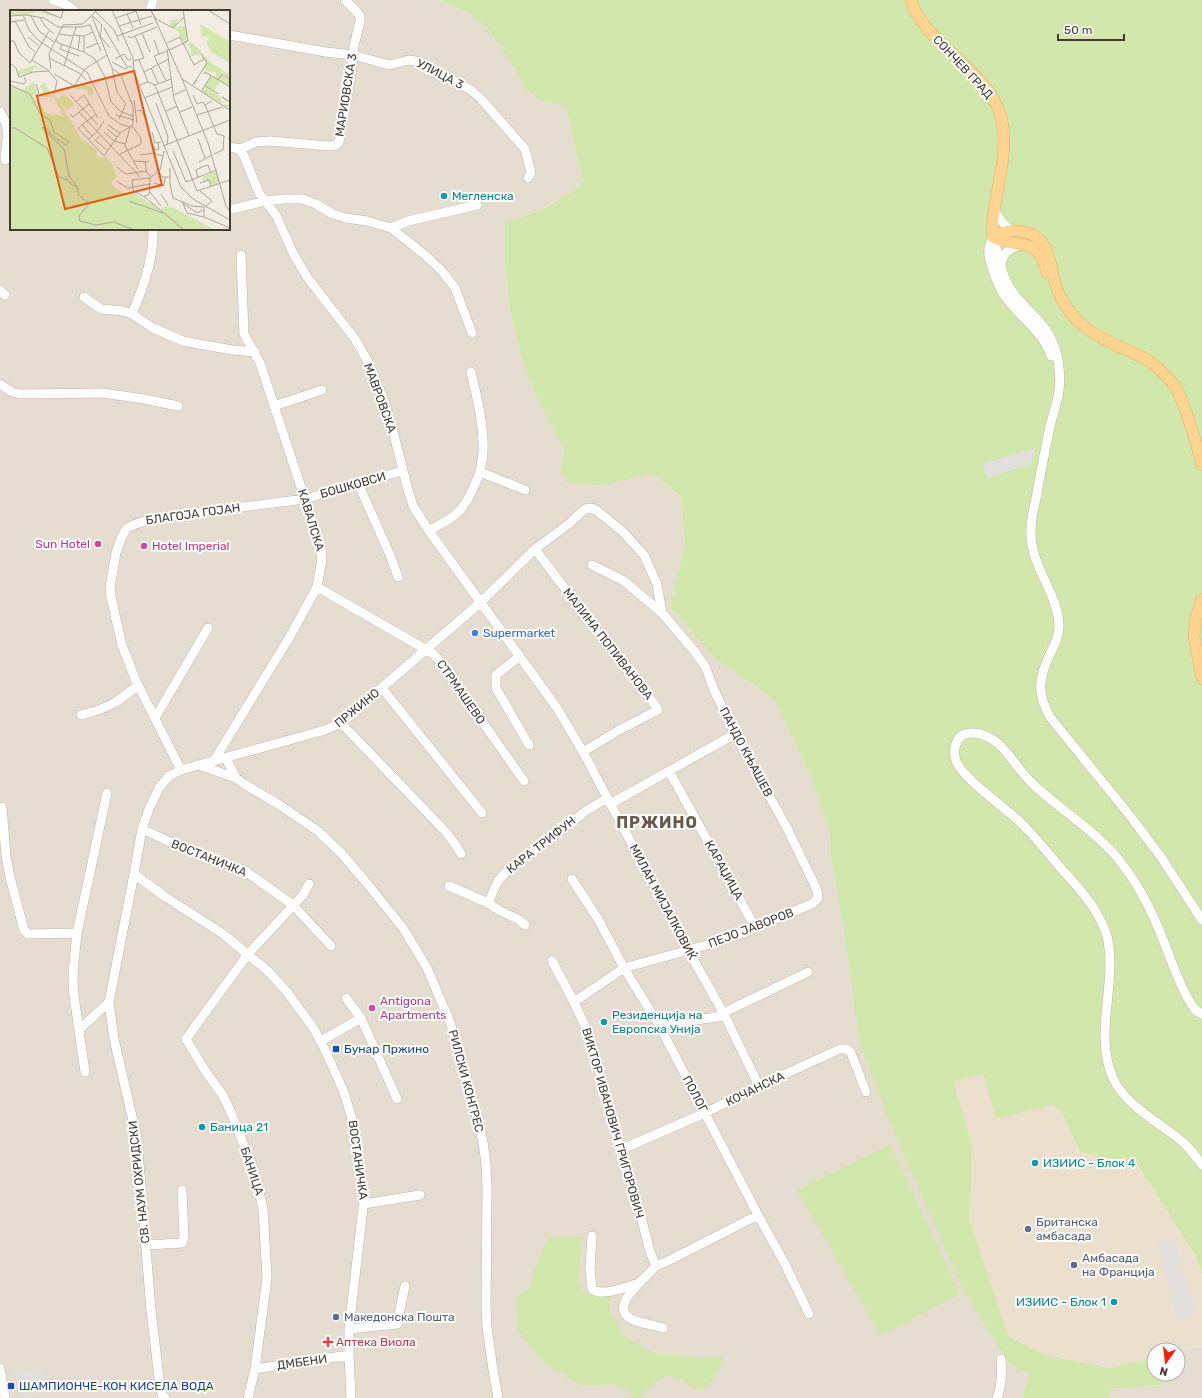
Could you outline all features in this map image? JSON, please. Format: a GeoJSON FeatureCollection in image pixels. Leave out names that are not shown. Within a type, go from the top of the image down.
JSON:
{"type":"FeatureCollection","features":[{"type":"Feature","properties":{"kind":"main road","name":"СОНЧЕВ ГРАД"},"geometry":{"type":"LineString","coordinates":[[911,0],[917,14],[927,28],[989,92],[996,103],[1001,117],[1004,136],[1000,175],[991,223],[993,237]]}},
{"type":"Feature","properties":{"kind":"main road"},"geometry":{"type":"LineString","coordinates":[[1158,368],[1103,344],[1077,328],[1066,315],[1056,298],[1039,254],[1031,246],[1000,241],[993,237],[999,233],[1011,231],[1025,232],[1032,235],[1045,245],[1051,261],[1056,286],[1060,296],[1079,322],[1093,333],[1144,358],[1158,368],[1176,387],[1191,425],[1202,465]]}},
{"type":"Feature","properties":{"kind":"main road"},"geometry":{"type":"LineString","coordinates":[[1202,599],[1196,617],[1194,636],[1202,679]]}},
{"type":"Feature","properties":{"kind":"street"},"geometry":{"type":"LineString","coordinates":[[53,0],[67,5],[74,10]]}},
{"type":"Feature","properties":{"kind":"street"},"geometry":{"type":"LineString","coordinates":[[150,10],[153,0]]}},
{"type":"Feature","properties":{"kind":"street","name":"МАРИОВСКА 3"},"geometry":{"type":"LineString","coordinates":[[240,149],[256,142],[329,146],[336,145],[339,142],[360,16],[345,0]]}},
{"type":"Feature","properties":{"kind":"street","name":"УЛИЦА 3"},"geometry":{"type":"LineString","coordinates":[[230,35],[326,52],[353,55],[389,65],[409,60],[421,62],[436,74],[472,90],[482,100],[525,149],[531,173],[528,178]]}},
{"type":"Feature","properties":{"kind":"street"},"geometry":{"type":"LineString","coordinates":[[0,112],[6,122],[9,139],[5,160]]}},
{"type":"Feature","properties":{"kind":"street"},"geometry":{"type":"LineString","coordinates":[[230,147],[240,149]]}},
{"type":"Feature","properties":{"kind":"street","name":"МАВРОВСКА"},"geometry":{"type":"LineString","coordinates":[[240,149],[259,193],[276,215],[293,253],[307,277],[355,339],[367,360],[384,400],[402,471],[414,506],[429,531],[480,602]]}},
{"type":"Feature","properties":{"kind":"street"},"geometry":{"type":"LineString","coordinates":[[230,210],[284,198],[302,199],[316,204],[333,214],[391,228],[425,255],[442,271],[455,288],[472,333]]}},
{"type":"Feature","properties":{"kind":"street"},"geometry":{"type":"LineString","coordinates":[[391,228],[408,221],[477,204]]}},
{"type":"Feature","properties":{"kind":"street"},"geometry":{"type":"LineString","coordinates":[[994,210],[1002,222],[1011,231]]}},
{"type":"Feature","properties":{"kind":"street"},"geometry":{"type":"LineString","coordinates":[[132,314],[142,291],[151,254],[153,230]]}},
{"type":"Feature","properties":{"kind":"street"},"geometry":{"type":"LineString","coordinates":[[993,237],[1010,289],[1047,332],[1058,359],[1060,383],[1032,518],[1031,538],[1035,558],[1055,603],[1060,627],[1058,636],[1042,675],[1040,688],[1042,701],[1050,717],[1144,834],[1202,920]]}},
{"type":"Feature","properties":{"kind":"street"},"geometry":{"type":"LineString","coordinates":[[993,237],[988,251],[998,285],[1008,300],[1040,334],[1053,360],[1055,385],[1052,420]]}},
{"type":"Feature","properties":{"kind":"street"},"geometry":{"type":"LineString","coordinates":[[1001,265],[1002,259],[1008,250],[1022,244]]}},
{"type":"Feature","properties":{"kind":"street","name":"КАВАЛСКА"},"geometry":{"type":"LineString","coordinates":[[213,762],[289,638],[318,587],[322,560],[321,548],[260,363],[243,330],[241,254]]}},
{"type":"Feature","properties":{"kind":"street"},"geometry":{"type":"LineString","coordinates":[[84,297],[101,310],[123,311],[132,314],[153,328],[183,341],[232,350],[255,352]]}},
{"type":"Feature","properties":{"kind":"street"},"geometry":{"type":"LineString","coordinates":[[429,531],[437,525],[450,519],[466,504],[480,472],[483,453],[483,437],[481,416],[471,372]]}},
{"type":"Feature","properties":{"kind":"street"},"geometry":{"type":"LineString","coordinates":[[0,384],[12,392],[20,394],[103,394],[144,398],[178,406]]}},
{"type":"Feature","properties":{"kind":"street"},"geometry":{"type":"LineString","coordinates":[[274,406],[322,390]]}},
{"type":"Feature","properties":{"kind":"street","name":"БОШКОВСИ"},"geometry":{"type":"LineString","coordinates":[[305,499],[402,471]]}},
{"type":"Feature","properties":{"kind":"street"},"geometry":{"type":"LineString","coordinates":[[480,472],[525,490]]}},
{"type":"Feature","properties":{"kind":"street"},"geometry":{"type":"LineString","coordinates":[[358,483],[390,554],[398,577]]}},
{"type":"Feature","properties":{"kind":"street","name":"БЛАГОЈА ГОЈАН"},"geometry":{"type":"LineString","coordinates":[[181,770],[138,685],[122,645],[110,587],[116,553],[122,536],[127,528],[154,518],[305,499]]}},
{"type":"Feature","properties":{"kind":"street","name":"ПРЖИНО"},"geometry":{"type":"LineString","coordinates":[[134,874],[142,829],[149,809],[159,788],[169,776],[181,770],[325,730],[341,723],[480,602],[534,549],[570,523],[585,509],[591,508],[596,510],[622,531],[644,555],[657,584],[662,613]]}},
{"type":"Feature","properties":{"kind":"street","name":"МАЛИНА ПОПИВАНОВА"},"geometry":{"type":"LineString","coordinates":[[534,549],[658,710],[619,730],[583,752]]}},
{"type":"Feature","properties":{"kind":"street","name":"ПАНДО КЊАШЕВ"},"geometry":{"type":"LineString","coordinates":[[592,565],[624,580],[662,613],[695,652],[706,668],[714,690],[735,734],[787,828],[817,890],[818,898]]}},
{"type":"Feature","properties":{"kind":"street","name":"СТРМАШЕВО"},"geometry":{"type":"LineString","coordinates":[[318,587],[432,653],[440,661],[524,782]]}},
{"type":"Feature","properties":{"kind":"street","name":"МИЛАН МИЈАЛКОВИЌ"},"geometry":{"type":"LineString","coordinates":[[480,602],[557,708],[583,752],[608,801],[724,1014],[758,1086]]}},
{"type":"Feature","properties":{"kind":"street"},"geometry":{"type":"LineString","coordinates":[[155,718],[208,628]]}},
{"type":"Feature","properties":{"kind":"street"},"geometry":{"type":"LineString","coordinates":[[520,656],[496,675],[496,688],[529,745]]}},
{"type":"Feature","properties":{"kind":"street"},"geometry":{"type":"LineString","coordinates":[[81,715],[108,708],[121,700],[138,685]]}},
{"type":"Feature","properties":{"kind":"street"},"geometry":{"type":"LineString","coordinates":[[382,688],[482,813]]}},
{"type":"Feature","properties":{"kind":"street"},"geometry":{"type":"LineString","coordinates":[[341,723],[445,831],[461,854]]}},
{"type":"Feature","properties":{"kind":"street","name":"КАРА ТРИФУН"},"geometry":{"type":"LineString","coordinates":[[488,903],[498,881],[505,873],[586,811],[669,771],[735,734]]}},
{"type":"Feature","properties":{"kind":"street"},"geometry":{"type":"LineString","coordinates":[[1202,1014],[1195,1010],[1187,997],[1146,900],[1135,881],[1118,859],[1099,840],[1028,779],[998,743],[981,734],[967,734],[961,736],[957,741],[954,754],[961,770],[1019,821],[1032,835],[1085,897],[1102,923],[1107,936],[1110,965],[1105,1031],[1106,1049],[1110,1069],[1118,1087],[1145,1113],[1185,1144],[1202,1165]]}},
{"type":"Feature","properties":{"kind":"street","name":"РИЛСКИ КОНГРЕС"},"geometry":{"type":"LineString","coordinates":[[226,758],[236,778]]}},
{"type":"Feature","properties":{"kind":"street","name":"РИЛСКИ КОНГРЕС"},"geometry":{"type":"LineString","coordinates":[[198,765],[236,778],[318,831],[341,853],[402,928],[416,949],[439,995],[450,1022],[483,1142],[486,1164],[487,1327],[492,1370],[498,1398]]}},
{"type":"Feature","properties":{"kind":"street","name":"КАРАЏИЦА"},"geometry":{"type":"LineString","coordinates":[[669,771],[755,927]]}},
{"type":"Feature","properties":{"kind":"street"},"geometry":{"type":"LineString","coordinates":[[85,1072],[73,980],[77,933],[107,793]]}},
{"type":"Feature","properties":{"kind":"street"},"geometry":{"type":"LineString","coordinates":[[2,807],[6,856],[10,878],[24,930],[28,934],[77,933]]}},
{"type":"Feature","properties":{"kind":"street","name":"ВОСТАНИЧКА"},"geometry":{"type":"LineString","coordinates":[[142,829],[202,857],[245,870],[293,905],[331,946]]}},
{"type":"Feature","properties":{"kind":"street","name":"ВОСТАНИЧКА"},"geometry":{"type":"LineString","coordinates":[[134,874],[164,896],[223,934],[268,971],[287,992],[306,1017],[321,1041],[350,1109],[363,1183],[364,1204],[350,1329],[349,1355],[351,1398]]}},
{"type":"Feature","properties":{"kind":"street","name":"СВ. НАУМ ОХРИДСКИ"},"geometry":{"type":"LineString","coordinates":[[134,874],[109,1002],[114,1039],[137,1138],[152,1323],[159,1378],[164,1398]]}},
{"type":"Feature","properties":{"kind":"street","name":"ПОЛОГ"},"geometry":{"type":"LineString","coordinates":[[572,879],[598,919],[624,968],[659,1025],[785,1264],[809,1314]]}},
{"type":"Feature","properties":{"kind":"street"},"geometry":{"type":"LineString","coordinates":[[248,954],[303,895],[309,884]]}},
{"type":"Feature","properties":{"kind":"street"},"geometry":{"type":"LineString","coordinates":[[449,886],[488,903],[500,911],[518,919],[525,925]]}},
{"type":"Feature","properties":{"kind":"street","name":"ПЕЈО ЈАВОРОВ"},"geometry":{"type":"LineString","coordinates":[[574,1002],[624,968],[744,933],[755,927],[812,904],[818,898]]}},
{"type":"Feature","properties":{"kind":"street","name":"БАНИЦА"},"geometry":{"type":"LineString","coordinates":[[248,954],[186,1038],[206,1072],[222,1094],[230,1110],[252,1165],[263,1208],[267,1278],[255,1369],[248,1398]]}},
{"type":"Feature","properties":{"kind":"street","name":"ВИКТОР ИВАНОВИЧ ГРИГОРОВИЧ"},"geometry":{"type":"LineString","coordinates":[[552,961],[574,1002],[591,1039],[620,1150],[638,1205],[650,1252],[656,1266]]}},
{"type":"Feature","properties":{"kind":"street"},"geometry":{"type":"LineString","coordinates":[[659,1025],[724,1014],[808,972]]}},
{"type":"Feature","properties":{"kind":"street"},"geometry":{"type":"LineString","coordinates":[[346,998],[361,1018],[397,1099]]}},
{"type":"Feature","properties":{"kind":"street"},"geometry":{"type":"LineString","coordinates":[[79,1030],[109,1002]]}},
{"type":"Feature","properties":{"kind":"street"},"geometry":{"type":"LineString","coordinates":[[321,1041],[361,1018]]}},
{"type":"Feature","properties":{"kind":"street","name":"КОЧАНСКА"},"geometry":{"type":"LineString","coordinates":[[620,1150],[705,1113],[758,1086],[840,1049],[847,1049],[851,1053],[866,1092]]}},
{"type":"Feature","properties":{"kind":"street"},"geometry":{"type":"LineString","coordinates":[[146,1245],[182,1243],[184,1237],[182,1190]]}},
{"type":"Feature","properties":{"kind":"street"},"geometry":{"type":"LineString","coordinates":[[364,1204],[420,1195]]}},
{"type":"Feature","properties":{"kind":"street"},"geometry":{"type":"LineString","coordinates":[[592,1236],[590,1268],[592,1289],[595,1292],[613,1291],[636,1284],[648,1275],[656,1266],[758,1215]]}},
{"type":"Feature","properties":{"kind":"street"},"geometry":{"type":"LineString","coordinates":[[636,1284],[624,1303],[624,1312],[632,1319],[664,1328]]}},
{"type":"Feature","properties":{"kind":"street"},"geometry":{"type":"LineString","coordinates":[[350,1329],[397,1324],[405,1286]]}},
{"type":"Feature","properties":{"kind":"street","name":"ДМБЕНИ"},"geometry":{"type":"LineString","coordinates":[[255,1369],[349,1355]]}},
{"type":"Feature","properties":{"kind":"street"},"geometry":{"type":"LineString","coordinates":[[997,1398],[1002,1378],[1001,1360]]}},
{"type":"Feature","properties":{"kind":"street"},"geometry":{"type":"LineString","coordinates":[[0,1368],[5,1398]]}},
{"type":"Feature","properties":{"kind":"shaded area"},"geometry":{"type":"Polygon","coordinates":[[[0,0],[441,0],[469,13],[487,28],[516,70],[526,90],[541,101],[566,106],[579,167],[584,181],[569,194],[540,210],[505,223],[505,265],[510,309],[522,359],[535,394],[564,450],[560,471],[576,482],[611,484],[652,473],[681,497],[685,544],[670,607],[717,660],[774,699],[810,774],[831,837],[831,856],[849,963],[934,1221],[962,1288],[1009,1364],[1029,1375],[1022,1398],[5,1398],[0,1368],[0,0]]]}},
{"type":"Feature","properties":{"kind":"shaded area"},"geometry":{"type":"Polygon","coordinates":[[[1035,448],[1032,464],[987,478],[983,464],[1035,448]]]}},
{"type":"Feature","properties":{"kind":"shaded area"},"geometry":{"type":"Polygon","coordinates":[[[983,1074],[996,1119],[1052,1105],[1063,1114],[1080,1152],[1138,1165],[1195,1255],[1202,1276],[1202,1347],[1186,1350],[1186,1342],[1146,1342],[1146,1359],[1110,1368],[1042,1354],[1008,1336],[970,1222],[972,1145],[954,1080],[983,1074]]]}},
{"type":"Feature","properties":{"kind":"shaded area"},"geometry":{"type":"Polygon","coordinates":[[[1174,1239],[1196,1313],[1178,1323],[1157,1242],[1174,1239]]]}},
{"type":"Feature","properties":{"kind":"shaded area"},"geometry":{"type":"Polygon","coordinates":[[[1202,1347],[1202,1398],[1110,1398],[1109,1389],[1161,1385],[1162,1382],[1186,1382],[1186,1350],[1202,1347]]]}},
{"type":"Feature","properties":{"kind":"shaded area"},"geometry":{"type":"Polygon","coordinates":[[[41,1369],[45,1392],[21,1397],[14,1372],[41,1369]]]}},
{"type":"Feature","properties":{"kind":"green space"},"geometry":{"type":"Polygon","coordinates":[[[441,0],[1202,0],[1202,1275],[1195,1255],[1138,1165],[1080,1152],[1063,1114],[1052,1105],[996,1119],[983,1074],[954,1081],[972,1145],[970,1222],[1008,1336],[1042,1354],[1110,1368],[1146,1359],[1146,1382],[1163,1382],[1162,1385],[1110,1389],[1110,1398],[1022,1398],[1029,1375],[1009,1364],[962,1288],[889,1120],[859,1040],[849,963],[831,856],[831,837],[810,774],[774,699],[717,660],[670,607],[685,544],[681,497],[652,473],[611,484],[593,485],[571,483],[566,481],[560,471],[564,450],[535,394],[522,359],[510,309],[505,265],[505,223],[541,210],[569,194],[584,181],[579,167],[566,106],[541,101],[526,90],[516,70],[487,28],[469,13],[441,0]]]}},
{"type":"Feature","properties":{"kind":"green space"},"geometry":{"type":"Polygon","coordinates":[[[890,1144],[960,1294],[881,1336],[797,1190],[890,1144]]]}},
{"type":"Feature","properties":{"kind":"green space"},"geometry":{"type":"Polygon","coordinates":[[[582,1237],[578,1283],[580,1288],[587,1294],[610,1296],[609,1309],[624,1336],[652,1352],[705,1358],[722,1356],[722,1362],[718,1371],[702,1391],[695,1390],[683,1380],[665,1376],[653,1383],[640,1398],[634,1398],[630,1393],[617,1384],[586,1386],[573,1382],[540,1359],[518,1330],[516,1299],[530,1285],[538,1260],[548,1238],[582,1237]]]}},
{"type":"Feature","properties":{"kind":"place","name":"Мегленска"},"geometry":{"type":"Point","coordinates":[444,196]}},
{"type":"Feature","properties":{"kind":"place","name":"Sun Hotel"},"geometry":{"type":"Point","coordinates":[98,544]}},
{"type":"Feature","properties":{"kind":"place","name":"Hotel Imperial"},"geometry":{"type":"Point","coordinates":[144,546]}},
{"type":"Feature","properties":{"kind":"place","name":"Supermarket"},"geometry":{"type":"Point","coordinates":[475,633]}},
{"type":"Feature","properties":{"kind":"place","name":"Antigona Apartments"},"geometry":{"type":"Point","coordinates":[372,1008]}},
{"type":"Feature","properties":{"kind":"place","name":"Резиденција на Европска Унија"},"geometry":{"type":"Point","coordinates":[604,1022]}},
{"type":"Feature","properties":{"kind":"place","name":"Бунар Пржино"},"geometry":{"type":"Point","coordinates":[336,1049]}},
{"type":"Feature","properties":{"kind":"place","name":"Баница 21"},"geometry":{"type":"Point","coordinates":[202,1127]}},
{"type":"Feature","properties":{"kind":"place","name":"ИЗИИС - Блок 4"},"geometry":{"type":"Point","coordinates":[1035,1163]}},
{"type":"Feature","properties":{"kind":"place","name":"Британска амбасада"},"geometry":{"type":"Point","coordinates":[1028,1229]}},
{"type":"Feature","properties":{"kind":"place","name":"Амбасада на Франција"},"geometry":{"type":"Point","coordinates":[1074,1265]}},
{"type":"Feature","properties":{"kind":"place","name":"ИЗИИС - Блок 1"},"geometry":{"type":"Point","coordinates":[1114,1302]}},
{"type":"Feature","properties":{"kind":"place","name":"Македонска Пошта"},"geometry":{"type":"Point","coordinates":[336,1317]}},
{"type":"Feature","properties":{"kind":"place","name":"Аптека Виола"},"geometry":{"type":"Point","coordinates":[328,1342]}},
{"type":"Feature","properties":{"kind":"place","name":"ШАМПИОНЧЕ-КОН КИСЕЛА ВОДА"},"geometry":{"type":"Point","coordinates":[11,1386]}},
{"type":"Feature","properties":{"kind":"district","name":"ПРЖИНО"},"geometry":{"type":"Point","coordinates":[657,822]}}]}
